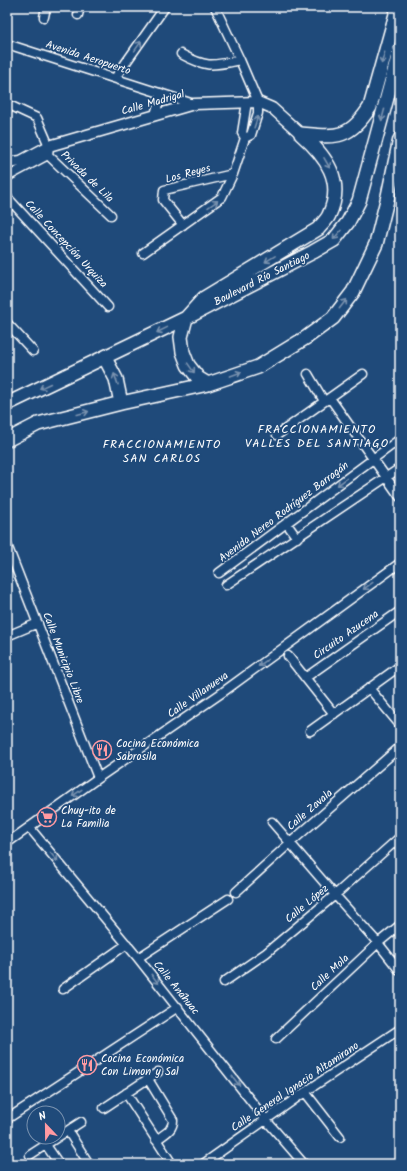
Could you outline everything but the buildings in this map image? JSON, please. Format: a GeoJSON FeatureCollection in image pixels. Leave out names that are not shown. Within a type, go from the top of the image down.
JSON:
{"type":"FeatureCollection","features":[{"type":"Feature","properties":{"kind":"main road"},"geometry":{"type":"LineString","coordinates":[[301,134],[330,136],[344,134],[362,120],[370,107],[398,7]]}},
{"type":"Feature","properties":{"kind":"main road","name":"Boulevard Río Santiago"},"geometry":{"type":"LineString","coordinates":[[7,404],[186,318],[334,240],[348,222],[359,201],[400,50]]}},
{"type":"Feature","properties":{"kind":"main road"},"geometry":{"type":"LineString","coordinates":[[208,384],[198,378],[188,365],[183,352],[181,336],[186,318],[204,298],[318,229],[329,216],[334,201],[335,192],[334,180],[329,165],[318,150],[301,134]]}},
{"type":"Feature","properties":{"kind":"main road"},"geometry":{"type":"LineString","coordinates":[[7,440],[38,424],[121,403],[208,384],[258,367],[307,337],[333,318],[353,292],[376,244],[400,139]]}},
{"type":"Feature","properties":{"kind":"main road"},"geometry":{"type":"LineString","coordinates":[[388,196],[400,173]]}},
{"type":"Feature","properties":{"kind":"main road"},"geometry":{"type":"LineString","coordinates":[[105,358],[116,379],[121,403]]}},
{"type":"Feature","properties":{"kind":"street"},"geometry":{"type":"LineString","coordinates":[[44,17],[46,7]]}},
{"type":"Feature","properties":{"kind":"street"},"geometry":{"type":"LineString","coordinates":[[115,78],[166,7]]}},
{"type":"Feature","properties":{"kind":"street"},"geometry":{"type":"LineString","coordinates":[[143,253],[222,197],[234,174],[245,138],[251,135],[258,113],[258,102],[215,7]]}},
{"type":"Feature","properties":{"kind":"street","name":"Avenida Aeropuerto"},"geometry":{"type":"LineString","coordinates":[[7,44],[194,104]]}},
{"type":"Feature","properties":{"kind":"street"},"geometry":{"type":"LineString","coordinates":[[181,54],[200,64],[215,66],[240,60]]}},
{"type":"Feature","properties":{"kind":"street"},"geometry":{"type":"LineString","coordinates":[[155,115],[161,93]]}},
{"type":"Feature","properties":{"kind":"street"},"geometry":{"type":"LineString","coordinates":[[245,138],[242,133],[246,102]]}},
{"type":"Feature","properties":{"kind":"street","name":"Calle Madrigal"},"geometry":{"type":"LineString","coordinates":[[7,163],[21,161],[155,115],[194,104],[258,102],[272,108],[301,134]]}},
{"type":"Feature","properties":{"kind":"street"},"geometry":{"type":"LineString","coordinates":[[7,104],[37,118],[49,151],[7,177]]}},
{"type":"Feature","properties":{"kind":"street","name":"Privada de Lila"},"geometry":{"type":"LineString","coordinates":[[49,151],[110,215]]}},
{"type":"Feature","properties":{"kind":"street","name":"Los Reyes"},"geometry":{"type":"LineString","coordinates":[[183,225],[163,200],[164,190],[234,174]]}},
{"type":"Feature","properties":{"kind":"street","name":"Calle Concepción Urquiza"},"geometry":{"type":"LineString","coordinates":[[7,197],[108,307]]}},
{"type":"Feature","properties":{"kind":"street"},"geometry":{"type":"LineString","coordinates":[[7,323],[33,351]]}},
{"type":"Feature","properties":{"kind":"street"},"geometry":{"type":"LineString","coordinates":[[308,374],[400,497]]}},
{"type":"Feature","properties":{"kind":"street"},"geometry":{"type":"LineString","coordinates":[[277,435],[363,374]]}},
{"type":"Feature","properties":{"kind":"street","name":"Avenida Nereo Rodríguez Barragán"},"geometry":{"type":"LineString","coordinates":[[219,573],[400,439]]}},
{"type":"Feature","properties":{"kind":"street"},"geometry":{"type":"LineString","coordinates":[[226,585],[400,468]]}},
{"type":"Feature","properties":{"kind":"street"},"geometry":{"type":"LineString","coordinates":[[287,524],[297,538]]}},
{"type":"Feature","properties":{"kind":"street","name":"Calle Municipio Libre"},"geometry":{"type":"LineString","coordinates":[[7,545],[98,778]]}},
{"type":"Feature","properties":{"kind":"street","name":"Calle Villanueva"},"geometry":{"type":"LineString","coordinates":[[7,843],[223,692],[400,563]]}},
{"type":"Feature","properties":{"kind":"street","name":"Circuito Azucena"},"geometry":{"type":"LineString","coordinates":[[306,678],[400,611]]}},
{"type":"Feature","properties":{"kind":"street"},"geometry":{"type":"LineString","coordinates":[[7,636],[38,623]]}},
{"type":"Feature","properties":{"kind":"street"},"geometry":{"type":"LineString","coordinates":[[288,656],[334,714]]}},
{"type":"Feature","properties":{"kind":"street"},"geometry":{"type":"LineString","coordinates":[[310,732],[400,666]]}},
{"type":"Feature","properties":{"kind":"street"},"geometry":{"type":"LineString","coordinates":[[370,688],[400,726]]}},
{"type":"Feature","properties":{"kind":"street","name":"Calle Zavala"},"geometry":{"type":"LineString","coordinates":[[236,892],[400,746]]}},
{"type":"Feature","properties":{"kind":"street"},"geometry":{"type":"LineString","coordinates":[[272,822],[378,943],[400,972]]}},
{"type":"Feature","properties":{"kind":"street","name":"Calle Anáhuac"},"geometry":{"type":"LineString","coordinates":[[30,827],[127,944],[266,1120],[304,1164]]}},
{"type":"Feature","properties":{"kind":"street","name":"Calle López"},"geometry":{"type":"LineString","coordinates":[[224,982],[266,953],[400,838]]}},
{"type":"Feature","properties":{"kind":"street"},"geometry":{"type":"LineString","coordinates":[[138,958],[228,899]]}},
{"type":"Feature","properties":{"kind":"street","name":"Calle Mola"},"geometry":{"type":"LineString","coordinates":[[276,1038],[400,924]]}},
{"type":"Feature","properties":{"kind":"street"},"geometry":{"type":"LineString","coordinates":[[63,989],[127,944]]}},
{"type":"Feature","properties":{"kind":"street"},"geometry":{"type":"LineString","coordinates":[[7,1119],[178,1008]]}},
{"type":"Feature","properties":{"kind":"street","name":"Calle General Ignacio Altamirano"},"geometry":{"type":"LineString","coordinates":[[203,1164],[305,1092],[400,1029]]}},
{"type":"Feature","properties":{"kind":"street"},"geometry":{"type":"LineString","coordinates":[[104,1108],[158,1072]]}},
{"type":"Feature","properties":{"kind":"street"},"geometry":{"type":"LineString","coordinates":[[148,1079],[173,1120],[173,1125],[170,1131],[156,1140]]}},
{"type":"Feature","properties":{"kind":"street"},"geometry":{"type":"LineString","coordinates":[[305,1092],[340,1136]]}},
{"type":"Feature","properties":{"kind":"street"},"geometry":{"type":"LineString","coordinates":[[126,1094],[172,1164]]}},
{"type":"Feature","properties":{"kind":"street"},"geometry":{"type":"LineString","coordinates":[[81,1122],[68,1130],[89,1164]]}},
{"type":"Feature","properties":{"kind":"street"},"geometry":{"type":"LineString","coordinates":[[30,1155],[46,1145],[59,1164]]}},
{"type":"Feature","properties":{"kind":"place","name":"Cocina Económica Sabrosila"},"geometry":{"type":"Point","coordinates":[102,750]}},
{"type":"Feature","properties":{"kind":"place","name":"Chuy-ito de La Familia"},"geometry":{"type":"Point","coordinates":[47,817]}},
{"type":"Feature","properties":{"kind":"place","name":"Cocina Económica Con Limon y Sal"},"geometry":{"type":"Point","coordinates":[87,1065]}},
{"type":"Feature","properties":{"kind":"district","name":"FRACCIONAMIENTO VALLES DEL SANTIAGO"},"geometry":{"type":"Point","coordinates":[317,436]}},
{"type":"Feature","properties":{"kind":"district","name":"FRACCIONAMIENTO SAN CARLOS"},"geometry":{"type":"Point","coordinates":[162,451]}}]}
